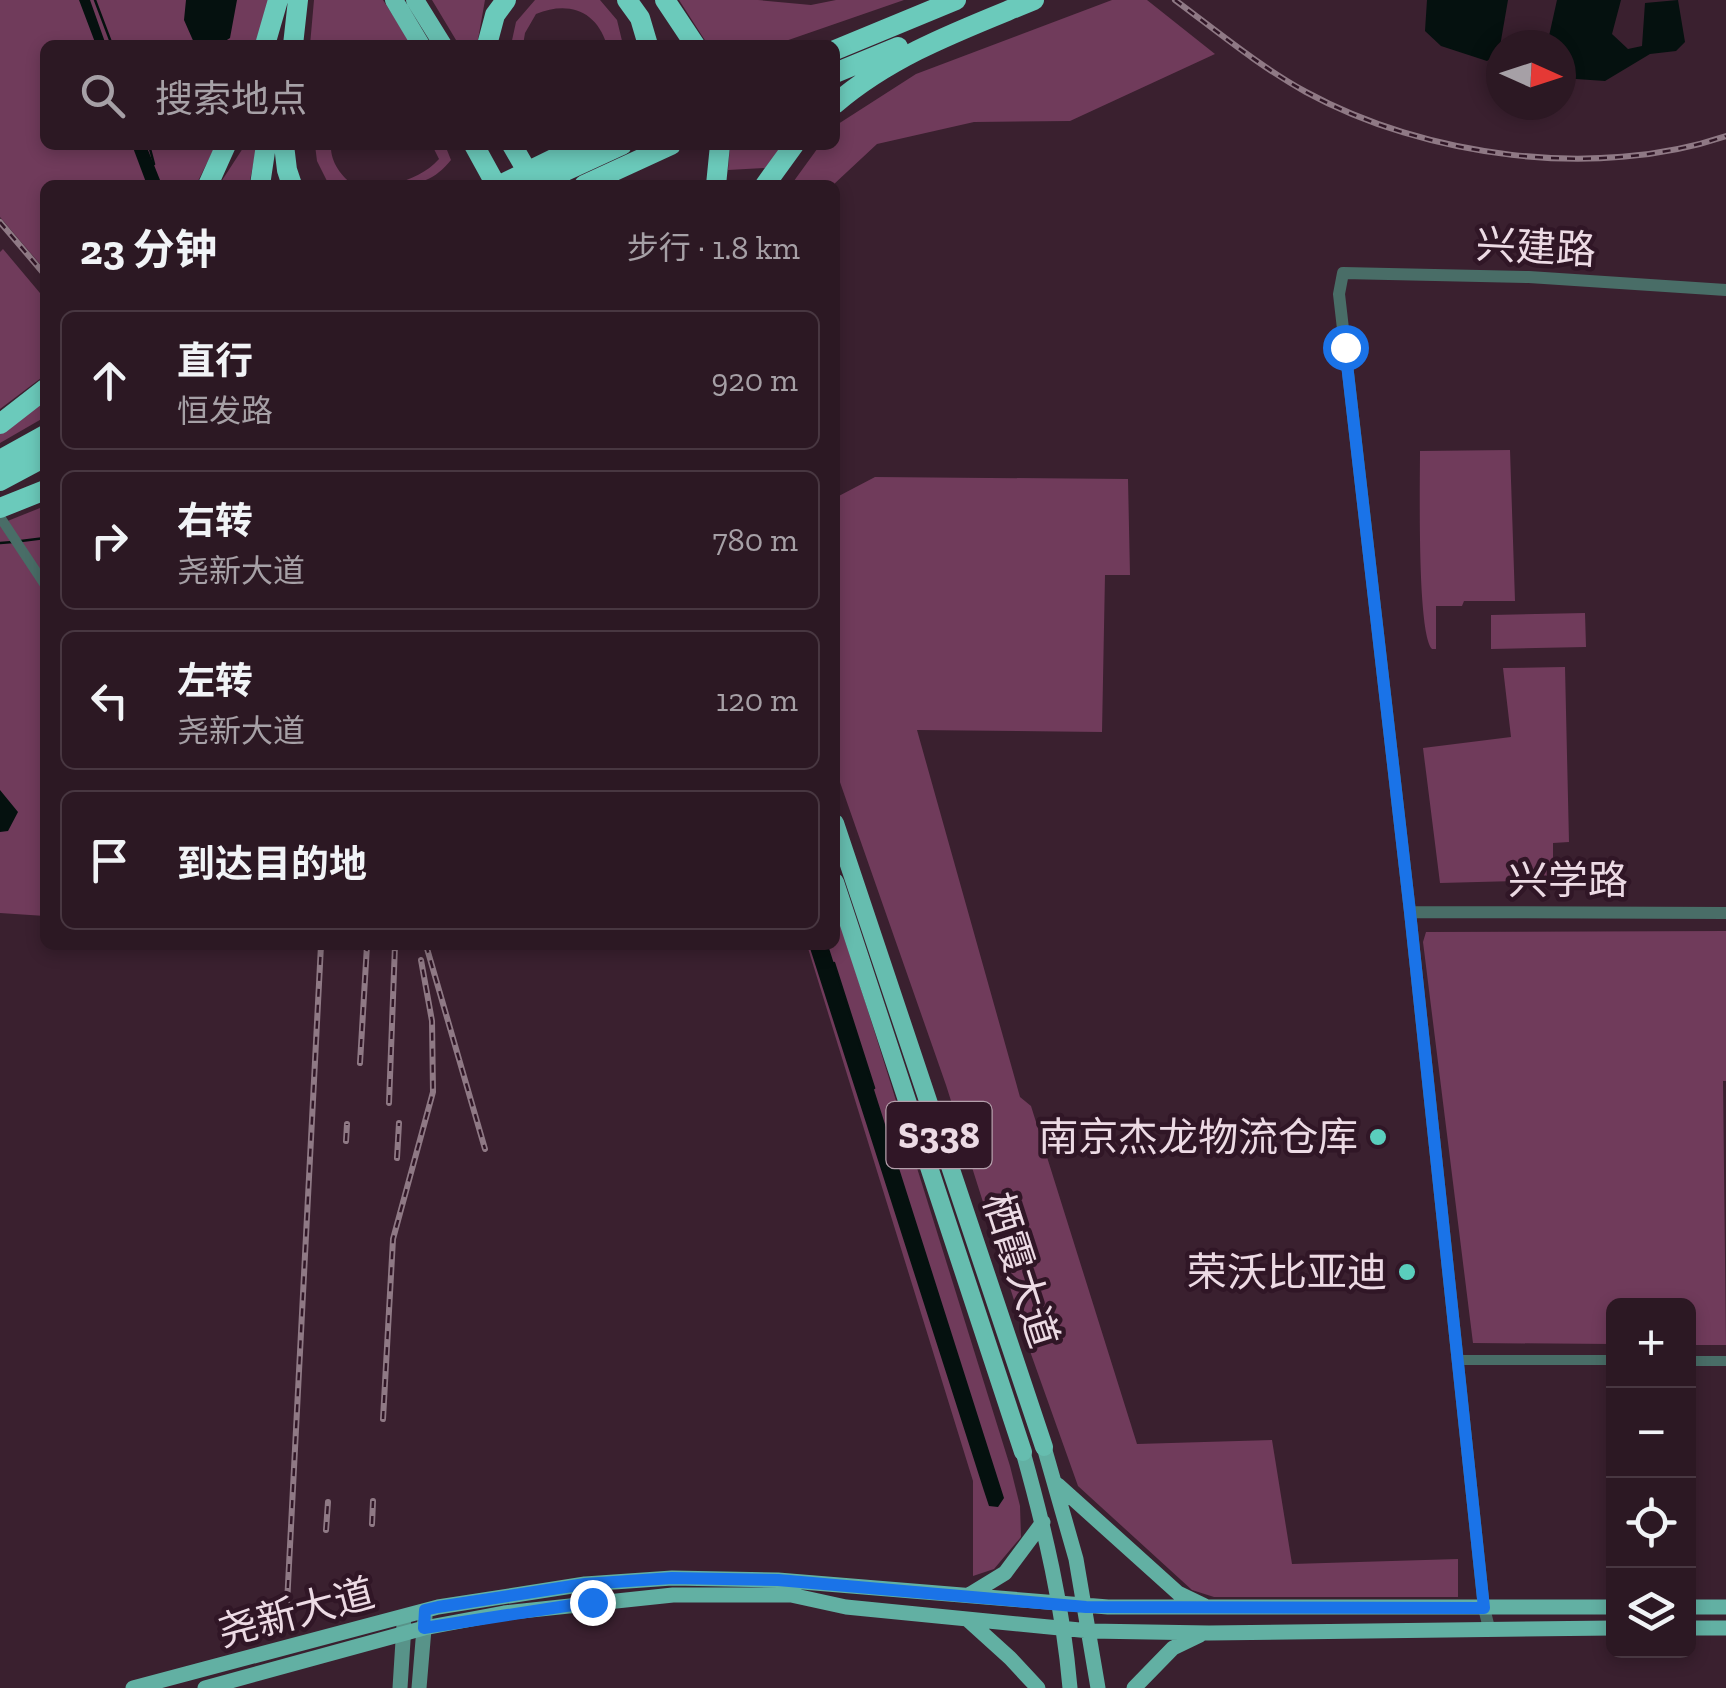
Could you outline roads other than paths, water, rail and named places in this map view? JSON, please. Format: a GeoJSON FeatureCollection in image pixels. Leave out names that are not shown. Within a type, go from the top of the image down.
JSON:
{"type":"FeatureCollection","features":[{"type":"Feature","properties":{"kind":"highway"},"geometry":{"type":"LineString","coordinates":[[266,40],[278,0]]}},
{"type":"Feature","properties":{"kind":"highway"},"geometry":{"type":"LineString","coordinates":[[293,40],[298,0]]}},
{"type":"Feature","properties":{"kind":"highway"},"geometry":{"type":"LineString","coordinates":[[394,0],[418,40]]}},
{"type":"Feature","properties":{"kind":"highway"},"geometry":{"type":"LineString","coordinates":[[415,0],[440,40]]}},
{"type":"Feature","properties":{"kind":"highway"},"geometry":{"type":"LineString","coordinates":[[488,40],[495,16],[506,0]]}},
{"type":"Feature","properties":{"kind":"highway"},"geometry":{"type":"LineString","coordinates":[[627,0],[640,18],[647,40]]}},
{"type":"Feature","properties":{"kind":"highway"},"geometry":{"type":"LineString","coordinates":[[665,0],[692,40]]}},
{"type":"Feature","properties":{"kind":"highway"},"geometry":{"type":"LineString","coordinates":[[840,47],[956,0]]}},
{"type":"Feature","properties":{"kind":"highway"},"geometry":{"type":"LineString","coordinates":[[840,72],[1015,0]]}},
{"type":"Feature","properties":{"kind":"highway"},"geometry":{"type":"LineString","coordinates":[[840,100],[862,80],[899,58],[1034,0]]}},
{"type":"Feature","properties":{"kind":"highway"},"geometry":{"type":"LineString","coordinates":[[210,180],[224,150]]}},
{"type":"Feature","properties":{"kind":"highway"},"geometry":{"type":"LineString","coordinates":[[261,180],[265,150]]}},
{"type":"Feature","properties":{"kind":"highway"},"geometry":{"type":"LineString","coordinates":[[284,150],[290,180]]}},
{"type":"Feature","properties":{"kind":"highway"},"geometry":{"type":"LineString","coordinates":[[481,150],[497,180]]}},
{"type":"Feature","properties":{"kind":"highway"},"geometry":{"type":"LineString","coordinates":[[505,150],[523,180]]}},
{"type":"Feature","properties":{"kind":"highway"},"geometry":{"type":"LineString","coordinates":[[515,150],[532,180]]}},
{"type":"Feature","properties":{"kind":"highway"},"geometry":{"type":"LineString","coordinates":[[514,180],[605,150]]}},
{"type":"Feature","properties":{"kind":"highway"},"geometry":{"type":"LineString","coordinates":[[543,180],[577,158],[635,150]]}},
{"type":"Feature","properties":{"kind":"highway"},"geometry":{"type":"LineString","coordinates":[[716,180],[720,150]]}},
{"type":"Feature","properties":{"kind":"highway"},"geometry":{"type":"LineString","coordinates":[[768,180],[790,150]]}},
{"type":"Feature","properties":{"kind":"highway"},"geometry":{"type":"LineString","coordinates":[[0,424],[40,392]]}},
{"type":"Feature","properties":{"kind":"highway"},"geometry":{"type":"LineString","coordinates":[[0,460],[40,438]]}},
{"type":"Feature","properties":{"kind":"highway"},"geometry":{"type":"LineString","coordinates":[[0,481],[40,460]]}},
{"type":"Feature","properties":{"kind":"highway"},"geometry":{"type":"LineString","coordinates":[[0,508],[40,492]]}},
{"type":"Feature","properties":{"kind":"highway","name":"栖霞大道"},"geometry":{"type":"LineString","coordinates":[[840,838],[1044,1447]]}},
{"type":"Feature","properties":{"kind":"highway","name":"栖霞大道"},"geometry":{"type":"LineString","coordinates":[[840,897],[1022,1452]]}},
{"type":"Feature","properties":{"kind":"main road","name":"栖霞大道"},"geometry":{"type":"LineString","coordinates":[[1044,1447],[1086,1607],[1098,1688]]}},
{"type":"Feature","properties":{"kind":"main road","name":"栖霞大道"},"geometry":{"type":"LineString","coordinates":[[1022,1452],[1043,1522],[1061,1605],[1070,1688]]}},
{"type":"Feature","properties":{"kind":"main road"},"geometry":{"type":"LineString","coordinates":[[1056,1484],[1178,1593],[1209,1608]]}},
{"type":"Feature","properties":{"kind":"main road"},"geometry":{"type":"LineString","coordinates":[[968,1595],[1005,1573],[1043,1522]]}},
{"type":"Feature","properties":{"kind":"main road","name":"尧新大道"},"geometry":{"type":"LineString","coordinates":[[205,1688],[404,1624],[425,1610],[585,1584],[672,1578],[778,1580],[1086,1607],[1606,1608]]}},
{"type":"Feature","properties":{"kind":"main road","name":"尧新大道"},"geometry":{"type":"LineString","coordinates":[[132,1688],[404,1624],[424,1628],[592,1602],[717,1594],[791,1595],[846,1608],[1064,1630],[1606,1628]]}},
{"type":"Feature","properties":{"kind":"main road"},"geometry":{"type":"LineString","coordinates":[[1696,1607],[1726,1607]]}},
{"type":"Feature","properties":{"kind":"main road"},"geometry":{"type":"LineString","coordinates":[[418,1688],[425,1610]]}},
{"type":"Feature","properties":{"kind":"main road"},"geometry":{"type":"LineString","coordinates":[[968,1620],[1038,1688]]}},
{"type":"Feature","properties":{"kind":"main road"},"geometry":{"type":"LineString","coordinates":[[400,1688],[404,1624]]}},
{"type":"Feature","properties":{"kind":"main road"},"geometry":{"type":"LineString","coordinates":[[1696,1628],[1726,1628]]}},
{"type":"Feature","properties":{"kind":"main road"},"geometry":{"type":"LineString","coordinates":[[1134,1688],[1173,1648],[1209,1632]]}},
{"type":"Feature","properties":{"kind":"street","name":"兴建路"},"geometry":{"type":"LineString","coordinates":[[1410,912],[1354,440],[1340,294],[1343,273],[1529,278],[1726,290]]}},
{"type":"Feature","properties":{"kind":"street"},"geometry":{"type":"LineString","coordinates":[[0,517],[40,577]]}},
{"type":"Feature","properties":{"kind":"street","name":"兴学路"},"geometry":{"type":"LineString","coordinates":[[1410,912],[1726,913]]}},
{"type":"Feature","properties":{"kind":"street"},"geometry":{"type":"LineString","coordinates":[[1410,912],[1489,1628]]}},
{"type":"Feature","properties":{"kind":"street"},"geometry":{"type":"LineString","coordinates":[[1457,1360],[1606,1360]]}},
{"type":"Feature","properties":{"kind":"street"},"geometry":{"type":"LineString","coordinates":[[1696,1361],[1726,1361]]}},
{"type":"Feature","properties":{"kind":"waterway"},"geometry":{"type":"LineString","coordinates":[[95,0],[110,40]]}},
{"type":"Feature","properties":{"kind":"waterway"},"geometry":{"type":"LineString","coordinates":[[150,150],[154,164]]}},
{"type":"Feature","properties":{"kind":"waterway"},"geometry":{"type":"LineString","coordinates":[[21,541],[40,539]]}},
{"type":"Feature","properties":{"kind":"waterway"},"geometry":{"type":"LineString","coordinates":[[0,543],[13,542]]}},
{"type":"Feature","properties":{"kind":"waterway"},"geometry":{"type":"LineString","coordinates":[[834,963],[874,1088]]}},
{"type":"Feature","properties":{"kind":"railway"},"geometry":{"type":"LineString","coordinates":[[1175,0],[1255,60],[1306,92],[1353,114],[1457,146],[1567,159],[1622,157],[1726,136]]}},
{"type":"Feature","properties":{"kind":"railway"},"geometry":{"type":"LineString","coordinates":[[0,222],[40,269]]}},
{"type":"Feature","properties":{"kind":"railway"},"geometry":{"type":"LineString","coordinates":[[287,1604],[321,950]]}},
{"type":"Feature","properties":{"kind":"railway"},"geometry":{"type":"LineString","coordinates":[[360,1063],[367,950]]}},
{"type":"Feature","properties":{"kind":"railway"},"geometry":{"type":"LineString","coordinates":[[389,1103],[395,950]]}},
{"type":"Feature","properties":{"kind":"railway"},"geometry":{"type":"LineString","coordinates":[[427,950],[485,1149]]}},
{"type":"Feature","properties":{"kind":"railway"},"geometry":{"type":"LineString","coordinates":[[383,1419],[393,1239],[433,1092],[432,1021],[421,960]]}},
{"type":"Feature","properties":{"kind":"railway"},"geometry":{"type":"LineString","coordinates":[[397,1158],[399,1123]]}},
{"type":"Feature","properties":{"kind":"railway"},"geometry":{"type":"LineString","coordinates":[[346,1141],[347,1124]]}},
{"type":"Feature","properties":{"kind":"railway"},"geometry":{"type":"LineString","coordinates":[[372,1524],[373,1501]]}},
{"type":"Feature","properties":{"kind":"railway"},"geometry":{"type":"LineString","coordinates":[[326,1530],[328,1502]]}},
{"type":"Feature","properties":{"kind":"place","name":"南京杰龙物流仓库"},"geometry":{"type":"Point","coordinates":[1378,1137]}},
{"type":"Feature","properties":{"kind":"place","name":"荣沃比亚迪"},"geometry":{"type":"Point","coordinates":[1407,1272]}}]}
